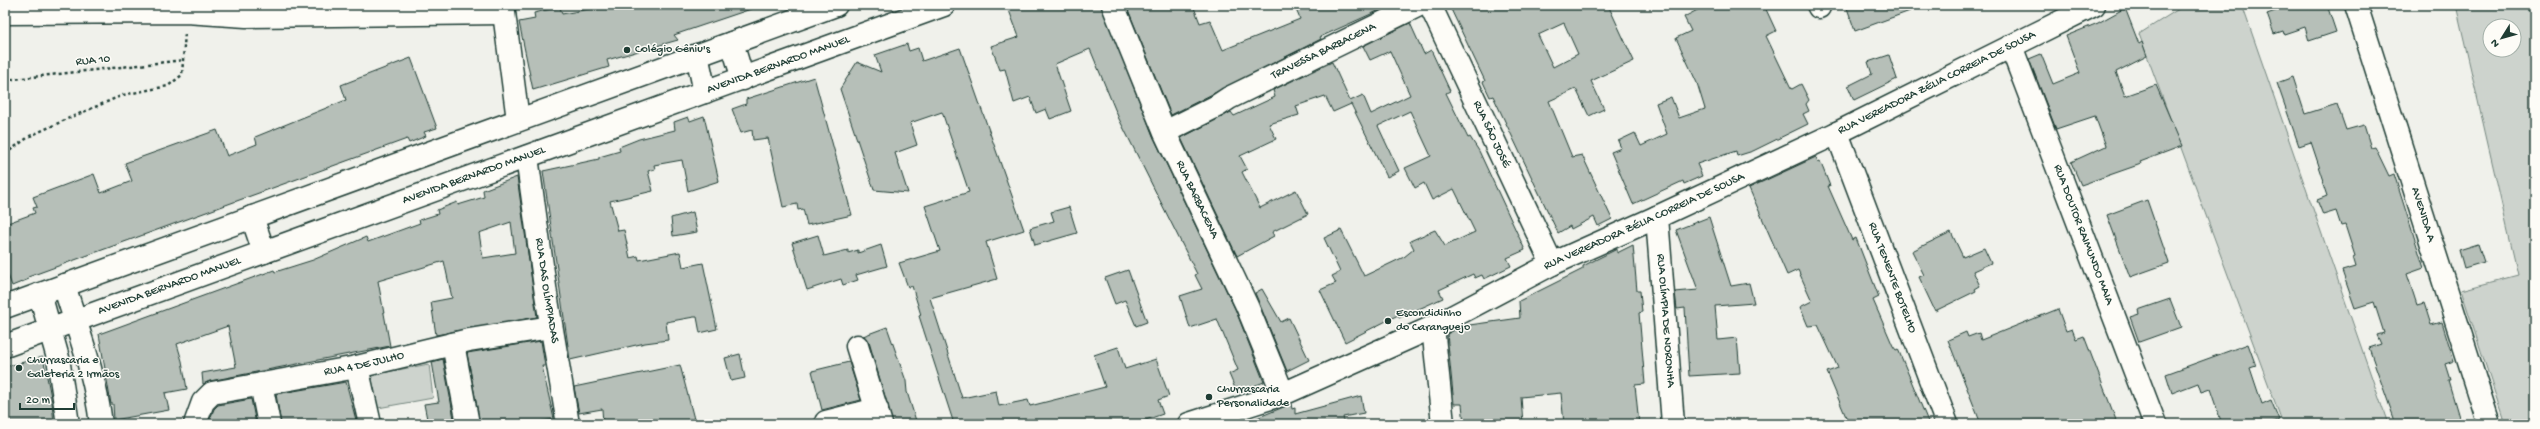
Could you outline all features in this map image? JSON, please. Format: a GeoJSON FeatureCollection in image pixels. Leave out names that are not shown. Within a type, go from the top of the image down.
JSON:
{"type":"FeatureCollection","features":[{"type":"Feature","properties":{"kind":"street"},"geometry":{"type":"LineString","coordinates":[[5,307],[836,5]]}},
{"type":"Feature","properties":{"kind":"street","name":"AVENIDA BERNARDO MANUEL"},"geometry":{"type":"LineString","coordinates":[[5,346],[944,5]]}},
{"type":"Feature","properties":{"kind":"street","name":"RUA BARBACENA"},"geometry":{"type":"LineString","coordinates":[[1113,5],[1165,132],[1247,306],[1283,394]]}},
{"type":"Feature","properties":{"kind":"street","name":"TRAVESSA BARBACENA"},"geometry":{"type":"LineString","coordinates":[[1165,132],[1217,106],[1229,98],[1419,5]]}},
{"type":"Feature","properties":{"kind":"street","name":"RUA SÃO JOSÉ"},"geometry":{"type":"LineString","coordinates":[[1430,5],[1552,264]]}},
{"type":"Feature","properties":{"kind":"street","name":"RUA VEREADORA ZÉLIA CORREIA DE SOUSA"},"geometry":{"type":"LineString","coordinates":[[1189,424],[1283,394],[1433,327],[1552,264],[1837,133],[2094,5]]}},
{"type":"Feature","properties":{"kind":"street","name":"AVENIDA A"},"geometry":{"type":"LineString","coordinates":[[2356,5],[2489,424]]}},
{"type":"Feature","properties":{"kind":"street"},"geometry":{"type":"LineString","coordinates":[[5,13],[186,12],[246,16],[504,9],[518,120]]}},
{"type":"Feature","properties":{"kind":"street"},"geometry":{"type":"LineString","coordinates":[[732,42],[743,79]]}},
{"type":"Feature","properties":{"kind":"street","name":"RUA DOUTOR RAIMUNDO MAIA"},"geometry":{"type":"LineString","coordinates":[[2011,46],[2155,424]]}},
{"type":"Feature","properties":{"kind":"street"},"geometry":{"type":"LineString","coordinates":[[697,55],[705,92]]}},
{"type":"Feature","properties":{"kind":"street","name":"RUA TENENTE BOTELHO"},"geometry":{"type":"LineString","coordinates":[[1837,133],[1948,424]]}},
{"type":"Feature","properties":{"kind":"street","name":"RUA DAS OLÍMPIADAS"},"geometry":{"type":"LineString","coordinates":[[527,157],[551,327],[568,424]]}},
{"type":"Feature","properties":{"kind":"street"},"geometry":{"type":"LineString","coordinates":[[252,217],[264,252]]}},
{"type":"Feature","properties":{"kind":"street","name":"RUA OLÍMPIA DE NORONHA"},"geometry":{"type":"LineString","coordinates":[[1657,217],[1673,424]]}},
{"type":"Feature","properties":{"kind":"street"},"geometry":{"type":"LineString","coordinates":[[64,285],[75,321],[88,353],[97,390],[101,424]]}},
{"type":"Feature","properties":{"kind":"street"},"geometry":{"type":"LineString","coordinates":[[40,294],[52,330],[68,424]]}},
{"type":"Feature","properties":{"kind":"street","name":"RUA 4 DE JULHO"},"geometry":{"type":"LineString","coordinates":[[195,424],[203,402],[212,393],[357,367],[453,344],[551,327]]}},
{"type":"Feature","properties":{"kind":"street"},"geometry":{"type":"LineString","coordinates":[[1433,327],[1443,424]]}},
{"type":"Feature","properties":{"kind":"street"},"geometry":{"type":"LineString","coordinates":[[453,344],[468,424]]}},
{"type":"Feature","properties":{"kind":"street"},"geometry":{"type":"LineString","coordinates":[[826,422],[879,417],[857,346]]}},
{"type":"Feature","properties":{"kind":"street"},"geometry":{"type":"LineString","coordinates":[[357,367],[370,424]]}},
{"type":"Feature","properties":{"kind":"street"},"geometry":{"type":"LineString","coordinates":[[261,384],[268,424]]}},
{"type":"Feature","properties":{"kind":"path"},"geometry":{"type":"LineString","coordinates":[[5,154],[30,136],[123,95],[168,86],[182,75],[186,12]]}},
{"type":"Feature","properties":{"kind":"path","name":"RUA 10"},"geometry":{"type":"LineString","coordinates":[[5,80],[184,60]]}},
{"type":"Feature","properties":{"kind":"shaded area"},"geometry":{"type":"Polygon","coordinates":[[[2185,5],[2242,5],[2388,424],[2283,424],[2139,34],[2185,5]]]}},
{"type":"Feature","properties":{"kind":"shaded area"},"geometry":{"type":"Polygon","coordinates":[[[2456,5],[2535,5],[2535,424],[2505,424],[2461,290],[2518,275],[2456,5]]]}},
{"type":"Feature","properties":{"kind":"shaded area"},"geometry":{"type":"Polygon","coordinates":[[[429,364],[433,398],[378,408],[371,375],[429,364]]]}},
{"type":"Feature","properties":{"kind":"building"},"geometry":{"type":"Polygon","coordinates":[[[612,5],[754,5],[754,8],[674,35],[678,40],[607,60],[609,67],[533,90],[519,22],[535,19],[534,13],[560,7],[562,14],[612,5]]]}},
{"type":"Feature","properties":{"kind":"building"},"geometry":{"type":"Polygon","coordinates":[[[1007,5],[1101,5],[1154,138],[1236,311],[1264,382],[1237,393],[1229,374],[1238,370],[1217,319],[1190,328],[1180,296],[1202,289],[1195,275],[1197,274],[1119,119],[1090,49],[1055,64],[1071,111],[1050,119],[1046,109],[1036,113],[1030,97],[1014,103],[1005,69],[1000,70],[991,46],[1019,37],[1007,5]]]}},
{"type":"Feature","properties":{"kind":"building"},"geometry":{"type":"Polygon","coordinates":[[[1126,5],[1193,5],[1200,23],[1210,20],[1223,50],[1300,19],[1294,5],[1391,5],[1320,37],[1321,39],[1171,115],[1126,5]]]}},
{"type":"Feature","properties":{"kind":"building"},"geometry":{"type":"Polygon","coordinates":[[[1449,5],[1608,5],[1634,61],[1591,81],[1604,109],[1589,116],[1576,89],[1549,101],[1572,157],[1582,155],[1612,219],[1598,226],[1594,217],[1571,229],[1570,226],[1558,233],[1493,96],[1490,97],[1483,82],[1485,81],[1449,5]],[[1564,23],[1538,35],[1553,67],[1578,54],[1564,23]]]}},
{"type":"Feature","properties":{"kind":"building"},"geometry":{"type":"Polygon","coordinates":[[[1707,5],[1764,5],[1776,31],[1766,36],[1792,89],[1801,84],[1809,100],[1806,104],[1809,111],[1803,114],[1808,124],[1753,151],[1737,156],[1736,151],[1697,164],[1702,176],[1684,184],[1683,181],[1633,204],[1611,152],[1621,148],[1618,141],[1635,133],[1641,146],[1667,134],[1656,103],[1671,97],[1679,118],[1705,109],[1697,83],[1676,38],[1691,31],[1684,17],[1707,5]]]}},
{"type":"Feature","properties":{"kind":"building"},"geometry":{"type":"Polygon","coordinates":[[[1846,5],[1920,5],[1921,7],[1855,31],[1846,5]]]}},
{"type":"Feature","properties":{"kind":"building"},"geometry":{"type":"Polygon","coordinates":[[[2292,5],[2327,5],[2336,32],[2309,41],[2305,27],[2284,34],[2283,31],[2274,34],[2267,14],[2292,5]]]}},
{"type":"Feature","properties":{"kind":"building"},"geometry":{"type":"Polygon","coordinates":[[[2125,8],[2139,44],[2142,42],[2147,56],[2116,72],[2125,96],[2156,85],[2182,146],[2140,162],[2141,164],[2081,185],[2071,162],[2106,146],[2095,116],[2056,129],[2029,59],[2041,54],[2053,84],[2080,73],[2066,36],[2098,23],[2125,8]]]}},
{"type":"Feature","properties":{"kind":"building"},"geometry":{"type":"Polygon","coordinates":[[[1410,23],[1424,54],[1431,50],[1450,91],[1446,93],[1468,138],[1470,137],[1479,151],[1525,250],[1507,258],[1511,266],[1484,279],[1482,275],[1475,278],[1473,274],[1439,290],[1443,298],[1399,318],[1398,315],[1345,342],[1320,290],[1336,283],[1332,276],[1340,272],[1324,238],[1341,230],[1364,276],[1404,257],[1414,249],[1410,241],[1435,230],[1445,246],[1475,232],[1454,189],[1432,200],[1424,183],[1415,188],[1405,168],[1431,156],[1410,111],[1378,126],[1399,171],[1387,177],[1351,104],[1333,112],[1325,96],[1296,106],[1299,115],[1269,124],[1276,139],[1240,156],[1247,169],[1242,172],[1260,208],[1296,190],[1308,214],[1272,232],[1274,236],[1237,256],[1181,138],[1231,112],[1234,116],[1275,97],[1273,90],[1332,62],[1350,101],[1363,95],[1371,114],[1410,95],[1390,51],[1370,60],[1363,46],[1410,23]]]}},
{"type":"Feature","properties":{"kind":"building"},"geometry":{"type":"Polygon","coordinates":[[[907,44],[909,51],[918,48],[922,61],[960,48],[1024,230],[986,242],[997,279],[930,298],[962,398],[996,391],[999,406],[1028,400],[1030,406],[1105,387],[1094,355],[1118,347],[1125,369],[1156,359],[1169,396],[1158,400],[1163,414],[1134,424],[954,424],[919,316],[921,315],[912,286],[908,287],[899,263],[940,251],[925,206],[969,192],[942,112],[910,123],[917,145],[895,153],[908,193],[874,190],[840,89],[857,62],[881,72],[875,55],[907,44]]]}},
{"type":"Feature","properties":{"kind":"building"},"geometry":{"type":"Polygon","coordinates":[[[1889,55],[1897,79],[1854,100],[1848,86],[1872,74],[1868,62],[1889,55]]]}},
{"type":"Feature","properties":{"kind":"building"},"geometry":{"type":"Polygon","coordinates":[[[411,58],[437,128],[424,132],[426,136],[409,143],[407,139],[28,277],[29,279],[12,286],[5,267],[5,224],[35,213],[33,208],[37,207],[33,197],[94,174],[101,193],[132,181],[125,163],[217,130],[227,156],[257,144],[255,137],[346,100],[341,85],[411,58]]]}},
{"type":"Feature","properties":{"kind":"building"},"geometry":{"type":"Polygon","coordinates":[[[814,77],[852,215],[807,225],[803,209],[798,210],[797,204],[783,207],[768,138],[753,140],[752,130],[741,133],[732,109],[746,104],[746,99],[814,77]]]}},
{"type":"Feature","properties":{"kind":"building"},"geometry":{"type":"Polygon","coordinates":[[[2293,77],[2305,114],[2337,104],[2346,130],[2364,125],[2371,148],[2375,147],[2389,176],[2394,174],[2424,268],[2407,274],[2417,305],[2424,303],[2431,325],[2442,322],[2454,361],[2445,364],[2450,380],[2448,380],[2461,424],[2396,424],[2369,348],[2381,344],[2377,335],[2384,333],[2374,302],[2355,308],[2342,271],[2356,267],[2353,257],[2355,256],[2345,225],[2341,226],[2336,211],[2323,215],[2317,200],[2327,196],[2322,181],[2324,181],[2311,142],[2299,146],[2277,83],[2293,77]]]}},
{"type":"Feature","properties":{"kind":"building"},"geometry":{"type":"Polygon","coordinates":[[[704,116],[719,181],[688,191],[682,160],[654,165],[655,169],[648,171],[653,191],[610,201],[618,231],[624,230],[630,258],[638,256],[639,260],[680,252],[683,267],[703,263],[717,329],[700,333],[697,317],[666,322],[668,340],[645,343],[570,360],[543,171],[599,159],[599,157],[620,151],[619,147],[639,139],[675,130],[674,122],[688,117],[690,121],[704,116]]]}},
{"type":"Feature","properties":{"kind":"building"},"geometry":{"type":"Polygon","coordinates":[[[1816,157],[1818,162],[1820,161],[1830,186],[1828,186],[1852,240],[1856,238],[1879,297],[1873,300],[1893,346],[1896,350],[1898,349],[1929,424],[1849,424],[1827,372],[1838,368],[1818,325],[1808,326],[1800,307],[1812,301],[1798,270],[1787,275],[1749,188],[1816,157]]]}},
{"type":"Feature","properties":{"kind":"building"},"geometry":{"type":"Polygon","coordinates":[[[517,177],[537,317],[436,335],[431,302],[452,298],[444,261],[378,281],[390,346],[210,381],[203,384],[202,373],[236,367],[228,326],[177,344],[187,389],[165,393],[169,410],[114,420],[113,404],[111,404],[99,334],[274,270],[275,272],[313,260],[366,237],[368,242],[420,223],[419,220],[438,214],[437,210],[457,202],[458,205],[484,197],[483,190],[517,177]],[[511,222],[479,233],[483,258],[515,253],[511,222]]]}},
{"type":"Feature","properties":{"kind":"building"},"geometry":{"type":"Polygon","coordinates":[[[2147,200],[2169,263],[2130,277],[2107,215],[2147,200]]]}},
{"type":"Feature","properties":{"kind":"building"},"geometry":{"type":"Polygon","coordinates":[[[1069,207],[1077,233],[1035,245],[1030,228],[1054,221],[1051,212],[1069,207]]]}},
{"type":"Feature","properties":{"kind":"building"},"geometry":{"type":"Polygon","coordinates":[[[693,212],[697,232],[673,236],[671,218],[693,212]]]}},
{"type":"Feature","properties":{"kind":"building"},"geometry":{"type":"Polygon","coordinates":[[[1709,217],[1731,286],[1749,283],[1754,303],[1715,306],[1718,340],[1737,338],[1740,373],[1689,376],[1685,308],[1677,309],[1675,292],[1698,290],[1676,230],[1709,217]]]}},
{"type":"Feature","properties":{"kind":"building"},"geometry":{"type":"Polygon","coordinates":[[[1951,232],[1963,257],[1984,248],[1991,263],[1973,271],[1980,286],[1975,289],[1976,291],[1935,311],[1919,277],[1924,275],[1912,251],[1951,232]]]}},
{"type":"Feature","properties":{"kind":"building"},"geometry":{"type":"Polygon","coordinates":[[[818,235],[824,256],[848,250],[848,253],[858,250],[858,253],[881,245],[887,266],[856,275],[858,280],[843,285],[841,279],[807,290],[792,243],[818,235]]]}},
{"type":"Feature","properties":{"kind":"building"},"geometry":{"type":"Polygon","coordinates":[[[2478,244],[2484,262],[2464,268],[2459,250],[2478,244]]]}},
{"type":"Feature","properties":{"kind":"building"},"geometry":{"type":"Polygon","coordinates":[[[1633,245],[1637,291],[1640,291],[1642,312],[1639,313],[1645,384],[1635,385],[1639,424],[1564,424],[1561,393],[1521,397],[1523,424],[1464,424],[1462,404],[1454,404],[1447,334],[1462,326],[1520,318],[1519,301],[1583,269],[1583,266],[1617,249],[1617,253],[1633,245]]]}},
{"type":"Feature","properties":{"kind":"building"},"geometry":{"type":"Polygon","coordinates":[[[1128,270],[1147,322],[1136,326],[1125,300],[1115,304],[1105,278],[1128,270]]]}},
{"type":"Feature","properties":{"kind":"building"},"geometry":{"type":"Polygon","coordinates":[[[1262,289],[1281,322],[1289,318],[1309,360],[1287,371],[1255,293],[1262,289]]]}},
{"type":"Feature","properties":{"kind":"building"},"geometry":{"type":"Polygon","coordinates":[[[2170,299],[2181,327],[2139,342],[2130,317],[2139,314],[2138,310],[2170,299]]]}},
{"type":"Feature","properties":{"kind":"building"},"geometry":{"type":"Polygon","coordinates":[[[2058,309],[2066,331],[2072,329],[2076,339],[2084,336],[2116,420],[2107,424],[1981,424],[1948,340],[1966,332],[1968,337],[1979,333],[1981,340],[2058,309]]]}},
{"type":"Feature","properties":{"kind":"building"},"geometry":{"type":"Polygon","coordinates":[[[887,327],[906,381],[907,392],[917,424],[893,424],[869,342],[863,336],[887,327]]]}},
{"type":"Feature","properties":{"kind":"building"},"geometry":{"type":"Polygon","coordinates":[[[541,341],[545,366],[542,366],[554,419],[526,424],[480,424],[467,353],[541,341]]]}},
{"type":"Feature","properties":{"kind":"building"},"geometry":{"type":"Polygon","coordinates":[[[2248,344],[2256,366],[2250,368],[2262,404],[2271,400],[2279,420],[2268,424],[2222,424],[2210,389],[2201,392],[2198,383],[2172,393],[2166,374],[2248,344]]]}},
{"type":"Feature","properties":{"kind":"building"},"geometry":{"type":"Polygon","coordinates":[[[740,354],[745,378],[731,381],[725,358],[740,354]]]}},
{"type":"Feature","properties":{"kind":"building"},"geometry":{"type":"Polygon","coordinates":[[[43,357],[52,402],[54,424],[5,424],[5,367],[43,357]]]}},
{"type":"Feature","properties":{"kind":"building"},"geometry":{"type":"Polygon","coordinates":[[[443,359],[455,424],[428,424],[424,404],[439,402],[432,362],[443,359]]]}},
{"type":"Feature","properties":{"kind":"building"},"geometry":{"type":"Polygon","coordinates":[[[849,362],[861,400],[822,410],[812,371],[849,362]]]}},
{"type":"Feature","properties":{"kind":"building"},"geometry":{"type":"Polygon","coordinates":[[[680,365],[694,419],[672,424],[603,424],[602,409],[579,413],[574,387],[680,365]]]}},
{"type":"Feature","properties":{"kind":"building"},"geometry":{"type":"Polygon","coordinates":[[[346,382],[357,424],[281,424],[276,394],[346,382]]]}},
{"type":"Feature","properties":{"kind":"building"},"geometry":{"type":"Polygon","coordinates":[[[1361,396],[1364,413],[1343,417],[1345,424],[1242,424],[1291,404],[1292,409],[1295,408],[1295,414],[1361,396]]]}},
{"type":"Feature","properties":{"kind":"building"},"geometry":{"type":"Polygon","coordinates":[[[251,399],[256,424],[208,424],[214,409],[218,405],[251,399]]]}},
{"type":"Feature","properties":{"kind":"place","name":"Colégio Gêniu's"},"geometry":{"type":"Point","coordinates":[627,50]}},
{"type":"Feature","properties":{"kind":"place","name":"Escondidinho do Caranguejo"},"geometry":{"type":"Point","coordinates":[1388,321]}},
{"type":"Feature","properties":{"kind":"place","name":"Churrascaria e Galeteria 2 Irmãos"},"geometry":{"type":"Point","coordinates":[19,368]}},
{"type":"Feature","properties":{"kind":"place","name":"Churrascaria Personalidade"},"geometry":{"type":"Point","coordinates":[1209,397]}}]}
